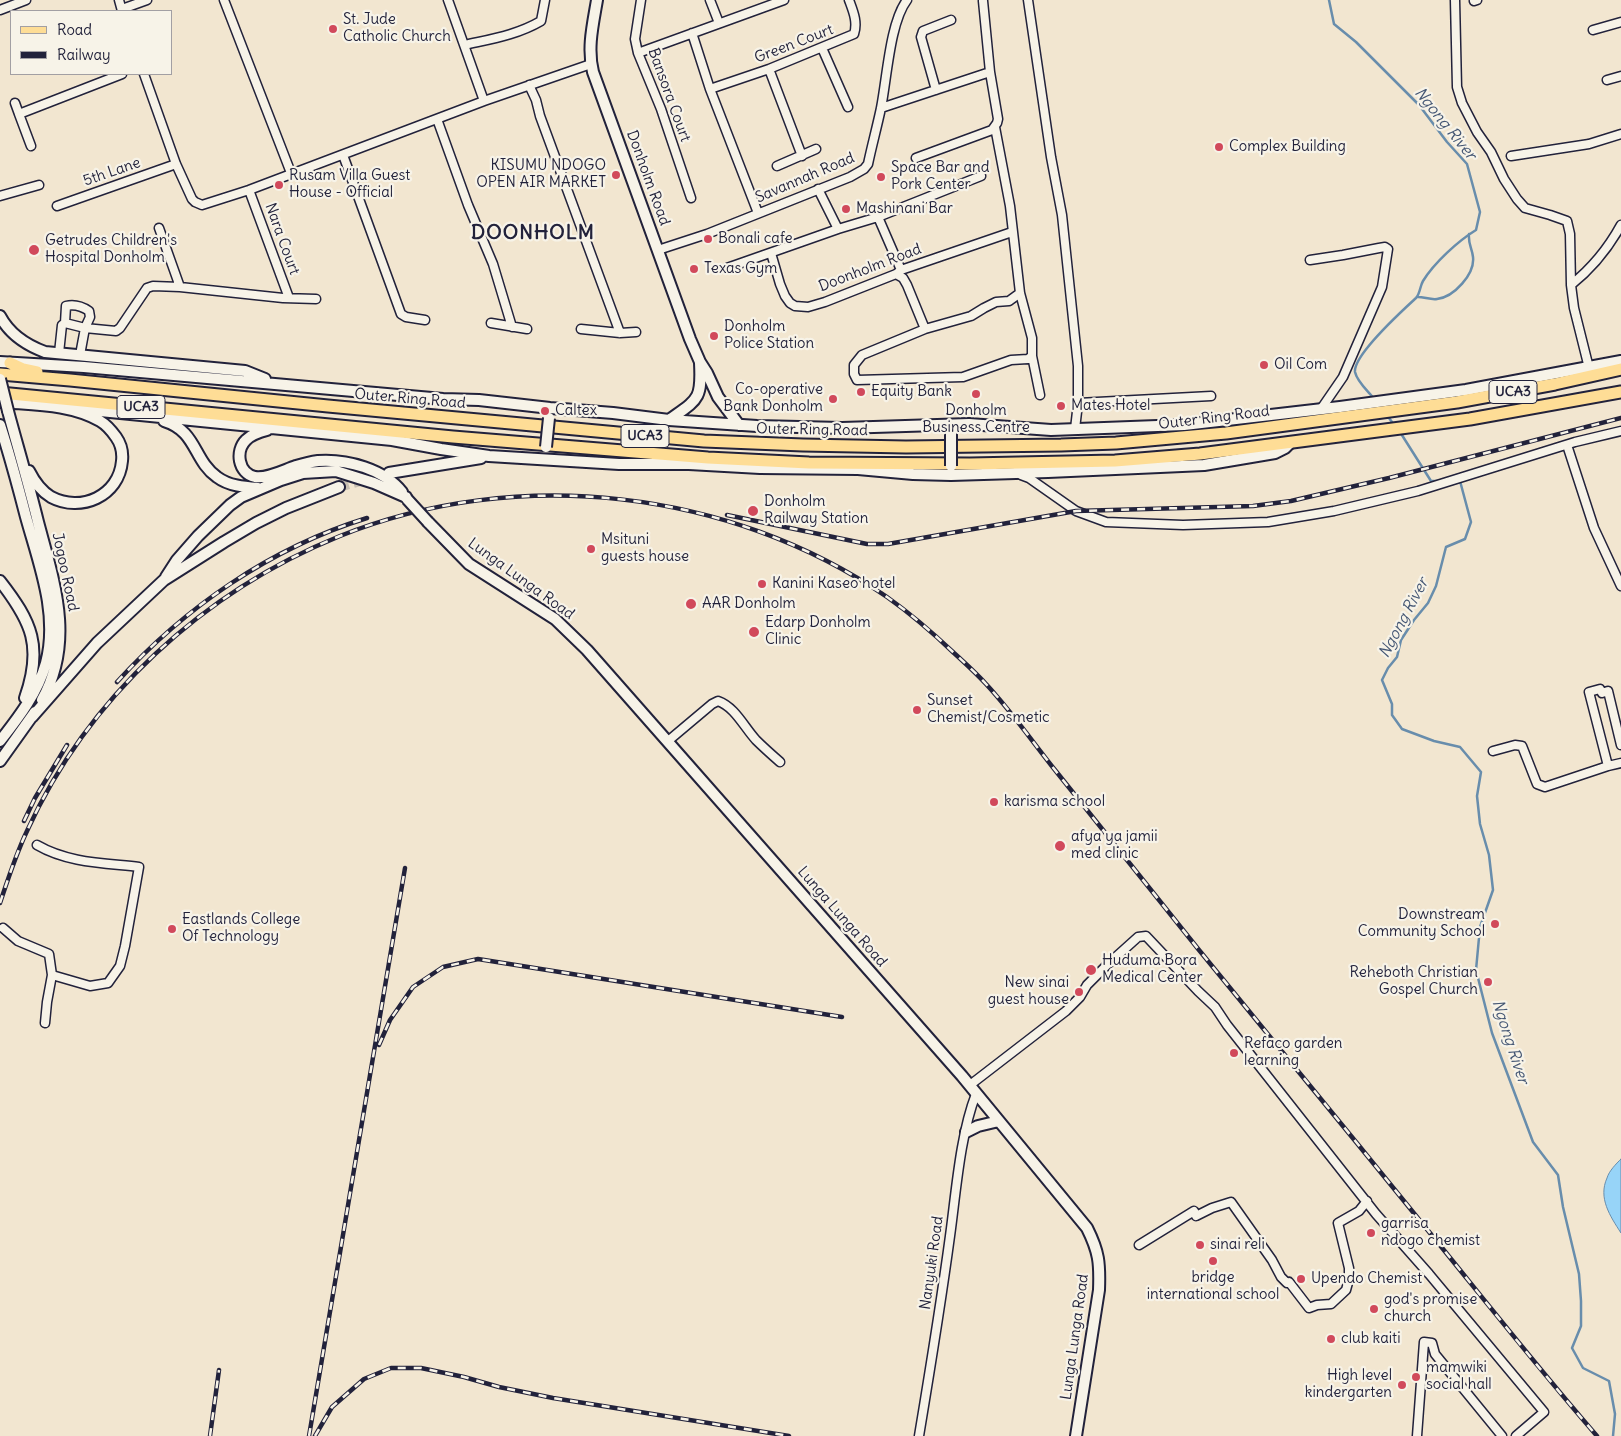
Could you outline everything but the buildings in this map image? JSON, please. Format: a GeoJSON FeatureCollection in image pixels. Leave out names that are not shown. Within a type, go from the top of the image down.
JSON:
{"type":"FeatureCollection","features":[{"type":"Feature","properties":{"kind":"main road","name":"Donholm Road"},"geometry":{"type":"LineString","coordinates":[[597,0],[591,34],[591,64],[700,362]]}},
{"type":"Feature","properties":{"kind":"main road"},"geometry":{"type":"LineString","coordinates":[[0,316],[12,332],[26,344],[45,352],[245,371],[284,384]]}},
{"type":"Feature","properties":{"kind":"main road","name":"UCA3"},"geometry":{"type":"LineString","coordinates":[[1402,404],[1473,388],[1621,361]]}},
{"type":"Feature","properties":{"kind":"main road"},"geometry":{"type":"LineString","coordinates":[[5,362],[23,369],[70,380]]}},
{"type":"Feature","properties":{"kind":"main road","name":"Outer Ring Road"},"geometry":{"type":"LineString","coordinates":[[5,362],[84,367],[443,399],[479,400],[550,413],[613,412],[669,420],[739,425]]}},
{"type":"Feature","properties":{"kind":"main road"},"geometry":{"type":"LineString","coordinates":[[669,420],[697,398],[701,384],[700,362]]}},
{"type":"Feature","properties":{"kind":"main road"},"geometry":{"type":"LineString","coordinates":[[700,362],[718,397],[739,425]]}},
{"type":"Feature","properties":{"kind":"main road","name":"Outer Ring Road"},"geometry":{"type":"LineString","coordinates":[[0,374],[704,441],[803,445],[926,446],[1116,443],[1226,433],[1341,412],[1488,396],[1555,384],[1621,369]]}},
{"type":"Feature","properties":{"kind":"main road","name":"Jogoo Road"},"geometry":{"type":"LineString","coordinates":[[0,379],[54,578],[60,609],[60,640],[48,690],[32,717],[1,760]]}},
{"type":"Feature","properties":{"kind":"main road"},"geometry":{"type":"LineString","coordinates":[[1473,388],[1488,396]]}},
{"type":"Feature","properties":{"kind":"main road","name":"UCA3"},"geometry":{"type":"LineString","coordinates":[[0,393],[453,437],[630,452],[763,461],[868,464],[1060,463],[1200,454],[1479,417],[1621,392]]}},
{"type":"Feature","properties":{"kind":"main road"},"geometry":{"type":"LineString","coordinates":[[0,402],[70,408],[90,416],[106,425],[120,443],[123,458],[118,478],[107,493],[94,500],[81,503],[53,498],[43,491],[22,460]]}},
{"type":"Feature","properties":{"kind":"main road","name":"UCA3"},"geometry":{"type":"LineString","coordinates":[[70,408],[392,440],[489,456],[619,464],[858,469],[913,474],[951,471],[1012,473],[1121,470],[1204,464],[1275,453],[1290,443]]}},
{"type":"Feature","properties":{"kind":"main road","name":"UCA3"},"geometry":{"type":"LineString","coordinates":[[739,425],[1051,430],[1184,425],[1321,409],[1341,412]]}},
{"type":"Feature","properties":{"kind":"main road"},"geometry":{"type":"LineString","coordinates":[[545,458],[550,413]]}},
{"type":"Feature","properties":{"kind":"main road"},"geometry":{"type":"LineString","coordinates":[[148,415],[168,422],[182,430],[204,464],[217,478],[236,486],[262,488]]}},
{"type":"Feature","properties":{"kind":"main road","name":"Jogoo Road"},"geometry":{"type":"LineString","coordinates":[[0,426],[46,593],[50,626],[46,663],[32,695],[17,720],[1,740]]}},
{"type":"Feature","properties":{"kind":"main road","name":"Lunga Lunga Road"},"geometry":{"type":"LineString","coordinates":[[272,428],[258,432],[242,444],[239,454],[240,463],[246,472],[252,476],[262,477],[318,461],[352,464],[383,476],[398,487],[428,522],[469,564],[555,619],[587,650],[970,1085],[1087,1228],[1096,1246],[1100,1265],[1099,1290],[1076,1436]]}},
{"type":"Feature","properties":{"kind":"main road"},"geometry":{"type":"LineString","coordinates":[[951,471],[952,428]]}},
{"type":"Feature","properties":{"kind":"main road"},"geometry":{"type":"LineString","coordinates":[[389,473],[489,456]]}},
{"type":"Feature","properties":{"kind":"main road","name":"Lunga Lunga Road"},"geometry":{"type":"LineString","coordinates":[[164,580],[177,560],[198,536],[230,505],[241,497],[304,473],[336,471],[374,482],[407,498]]}},
{"type":"Feature","properties":{"kind":"main road"},"geometry":{"type":"LineString","coordinates":[[32,717],[97,643],[164,580],[224,542],[286,508],[339,487]]}},
{"type":"Feature","properties":{"kind":"main road"},"geometry":{"type":"LineString","coordinates":[[0,581],[18,604],[25,617],[30,632],[33,652],[33,673],[17,720]]}},
{"type":"Feature","properties":{"kind":"main road"},"geometry":{"type":"LineString","coordinates":[[966,1132],[978,1126],[999,1121]]}},
{"type":"Feature","properties":{"kind":"street"},"geometry":{"type":"LineString","coordinates":[[0,10],[26,0]]}},
{"type":"Feature","properties":{"kind":"street"},"geometry":{"type":"LineString","coordinates":[[118,0],[122,10],[147,0]]}},
{"type":"Feature","properties":{"kind":"street"},"geometry":{"type":"LineString","coordinates":[[224,0],[290,173]]}},
{"type":"Feature","properties":{"kind":"street"},"geometry":{"type":"LineString","coordinates":[[448,0],[484,100]]}},
{"type":"Feature","properties":{"kind":"street"},"geometry":{"type":"LineString","coordinates":[[465,45],[511,34],[541,21],[545,0]]}},
{"type":"Feature","properties":{"kind":"street","name":"Bansora Court"},"geometry":{"type":"LineString","coordinates":[[641,0],[635,39],[638,53],[661,109],[691,198]]}},
{"type":"Feature","properties":{"kind":"street"},"geometry":{"type":"LineString","coordinates":[[710,0],[719,23]]}},
{"type":"Feature","properties":{"kind":"street"},"geometry":{"type":"LineString","coordinates":[[638,53],[771,2],[784,0]]}},
{"type":"Feature","properties":{"kind":"street","name":"Green Court"},"geometry":{"type":"LineString","coordinates":[[710,89],[769,69],[854,34],[856,21],[849,0]]}},
{"type":"Feature","properties":{"kind":"street","name":"Savannah Road"},"geometry":{"type":"LineString","coordinates":[[658,250],[707,234],[864,169],[868,164],[881,108],[896,24],[901,8],[907,0]]}},
{"type":"Feature","properties":{"kind":"street"},"geometry":{"type":"LineString","coordinates":[[1028,0],[1051,157],[1062,215],[1078,366],[1078,403],[1075,429]]}},
{"type":"Feature","properties":{"kind":"street"},"geometry":{"type":"LineString","coordinates":[[1455,0],[1457,87],[1462,103],[1477,132],[1491,152],[1504,179],[1525,208],[1567,221],[1570,234],[1571,285],[1574,308],[1589,368]]}},
{"type":"Feature","properties":{"kind":"street"},"geometry":{"type":"LineString","coordinates":[[983,1],[990,72],[998,119],[995,127],[1010,206],[1020,293],[1032,338],[1032,356],[1040,395]]}},
{"type":"Feature","properties":{"kind":"street"},"geometry":{"type":"LineString","coordinates":[[936,90],[921,37],[923,31],[951,20]]}},
{"type":"Feature","properties":{"kind":"street"},"geometry":{"type":"LineString","coordinates":[[1593,30],[1621,22]]}},
{"type":"Feature","properties":{"kind":"street"},"geometry":{"type":"LineString","coordinates":[[692,33],[710,89],[758,213]]}},
{"type":"Feature","properties":{"kind":"street"},"geometry":{"type":"LineString","coordinates":[[822,48],[848,107]]}},
{"type":"Feature","properties":{"kind":"street"},"geometry":{"type":"LineString","coordinates":[[144,75],[176,164],[192,199],[199,204],[206,205],[343,155],[484,100],[591,64]]}},
{"type":"Feature","properties":{"kind":"street"},"geometry":{"type":"LineString","coordinates":[[769,69],[802,156]]}},
{"type":"Feature","properties":{"kind":"street"},"geometry":{"type":"LineString","coordinates":[[881,108],[990,72]]}},
{"type":"Feature","properties":{"kind":"street"},"geometry":{"type":"LineString","coordinates":[[19,114],[119,75]]}},
{"type":"Feature","properties":{"kind":"street"},"geometry":{"type":"LineString","coordinates":[[1607,80],[1621,76]]}},
{"type":"Feature","properties":{"kind":"street"},"geometry":{"type":"LineString","coordinates":[[529,85],[620,333]]}},
{"type":"Feature","properties":{"kind":"street"},"geometry":{"type":"LineString","coordinates":[[15,103],[31,146]]}},
{"type":"Feature","properties":{"kind":"street"},"geometry":{"type":"LineString","coordinates":[[436,119],[468,205],[493,264],[512,327]]}},
{"type":"Feature","properties":{"kind":"street"},"geometry":{"type":"LineString","coordinates":[[916,158],[992,130],[995,127]]}},
{"type":"Feature","properties":{"kind":"street"},"geometry":{"type":"LineString","coordinates":[[1511,156],[1589,144],[1621,134]]}},
{"type":"Feature","properties":{"kind":"street"},"geometry":{"type":"LineString","coordinates":[[777,166],[816,149]]}},
{"type":"Feature","properties":{"kind":"street"},"geometry":{"type":"LineString","coordinates":[[343,155],[402,314],[406,317],[426,320]]}},
{"type":"Feature","properties":{"kind":"street","name":"5th Lane"},"geometry":{"type":"LineString","coordinates":[[57,206],[176,164]]}},
{"type":"Feature","properties":{"kind":"street"},"geometry":{"type":"LineString","coordinates":[[727,268],[878,217],[981,176]]}},
{"type":"Feature","properties":{"kind":"street"},"geometry":{"type":"LineString","coordinates":[[0,196],[39,185]]}},
{"type":"Feature","properties":{"kind":"street"},"geometry":{"type":"LineString","coordinates":[[818,189],[838,229]]}},
{"type":"Feature","properties":{"kind":"street","name":"Nara Court"},"geometry":{"type":"LineString","coordinates":[[249,190],[289,298]]}},
{"type":"Feature","properties":{"kind":"street"},"geometry":{"type":"LineString","coordinates":[[878,217],[898,272],[907,285],[925,330]]}},
{"type":"Feature","properties":{"kind":"street"},"geometry":{"type":"LineString","coordinates":[[1571,285],[1585,273],[1611,243],[1621,226]]}},
{"type":"Feature","properties":{"kind":"street"},"geometry":{"type":"LineString","coordinates":[[159,228],[180,287]]}},
{"type":"Feature","properties":{"kind":"street","name":"Doonholm Road"},"geometry":{"type":"LineString","coordinates":[[771,253],[785,296],[795,306],[808,307],[826,302],[898,272],[1012,232]]}},
{"type":"Feature","properties":{"kind":"street"},"geometry":{"type":"LineString","coordinates":[[1310,260],[1385,247],[1388,249],[1382,287],[1344,377],[1321,409]]}},
{"type":"Feature","properties":{"kind":"street"},"geometry":{"type":"LineString","coordinates":[[65,323],[85,328],[116,331],[147,288],[153,286],[316,299]]}},
{"type":"Feature","properties":{"kind":"street"},"geometry":{"type":"LineString","coordinates":[[1020,293],[1009,301],[996,302],[971,316],[925,330],[862,355],[854,365],[854,374],[857,380],[963,377],[1011,360],[1028,359],[1032,356]]}},
{"type":"Feature","properties":{"kind":"street"},"geometry":{"type":"LineString","coordinates":[[59,353],[62,325],[65,323],[66,306],[71,305],[85,308],[90,316],[85,328],[80,356]]}},
{"type":"Feature","properties":{"kind":"street"},"geometry":{"type":"LineString","coordinates":[[491,323],[526,329]]}},
{"type":"Feature","properties":{"kind":"street"},"geometry":{"type":"LineString","coordinates":[[581,329],[620,333],[636,332]]}},
{"type":"Feature","properties":{"kind":"street"},"geometry":{"type":"LineString","coordinates":[[1078,403],[1211,396]]}},
{"type":"Feature","properties":{"kind":"street"},"geometry":{"type":"LineString","coordinates":[[1012,473],[1030,478],[1076,511],[1106,522],[1183,525],[1268,522],[1396,497],[1621,430]]}},
{"type":"Feature","properties":{"kind":"street"},"geometry":{"type":"LineString","coordinates":[[1567,446],[1594,528],[1621,586]]}},
{"type":"Feature","properties":{"kind":"street"},"geometry":{"type":"LineString","coordinates":[[1608,766],[1589,692],[1600,689],[1602,693],[1608,691],[1621,745]]}},
{"type":"Feature","properties":{"kind":"street"},"geometry":{"type":"LineString","coordinates":[[668,741],[718,701],[724,703],[756,740],[780,762]]}},
{"type":"Feature","properties":{"kind":"street"},"geometry":{"type":"LineString","coordinates":[[1493,751],[1515,745],[1522,746],[1537,784],[1545,787],[1621,763]]}},
{"type":"Feature","properties":{"kind":"street"},"geometry":{"type":"LineString","coordinates":[[37,845],[72,860],[139,867],[120,966],[108,983],[90,986],[52,975]]}},
{"type":"Feature","properties":{"kind":"street"},"geometry":{"type":"LineString","coordinates":[[3,928],[18,941],[49,954],[52,975],[45,1023]]}},
{"type":"Feature","properties":{"kind":"street"},"geometry":{"type":"LineString","coordinates":[[970,1085],[1066,1010],[1080,997],[1087,985],[1108,964],[1138,937],[1146,936],[1215,1008],[1368,1201],[1376,1214],[1429,1274],[1544,1412],[1516,1436]]}},
{"type":"Feature","properties":{"kind":"street","name":"Nanyuki Road"},"geometry":{"type":"LineString","coordinates":[[919,1436],[966,1132],[976,1094]]}},
{"type":"Feature","properties":{"kind":"street"},"geometry":{"type":"LineString","coordinates":[[1139,1245],[1194,1211],[1196,1216],[1212,1208],[1232,1202],[1262,1244],[1281,1277],[1289,1282],[1309,1308],[1317,1305],[1331,1304],[1346,1290],[1350,1279],[1338,1223],[1359,1211],[1368,1201]]}},
{"type":"Feature","properties":{"kind":"street"},"geometry":{"type":"LineString","coordinates":[[1417,1436],[1424,1342],[1432,1343],[1435,1354],[1502,1436]]}},
{"type":"Feature","properties":{"kind":"water"},"geometry":{"type":"Polygon","coordinates":[[[1621,1159],[1621,1233],[1606,1207],[1604,1193],[1608,1175],[1621,1159]]]}},
{"type":"Feature","properties":{"kind":"waterway","name":"Ngong River"},"geometry":{"type":"LineString","coordinates":[[1329,0],[1334,24],[1356,42],[1419,105],[1447,142],[1467,164],[1480,212],[1476,230],[1454,246],[1433,267],[1423,281],[1417,296],[1380,333],[1362,355],[1357,364],[1356,376],[1375,400]]}},
{"type":"Feature","properties":{"kind":"waterway"},"geometry":{"type":"LineString","coordinates":[[1418,297],[1435,299],[1444,297],[1462,284],[1473,264],[1469,234]]}},
{"type":"Feature","properties":{"kind":"waterway","name":"Ngong River"},"geometry":{"type":"LineString","coordinates":[[1386,414],[1395,426]]}},
{"type":"Feature","properties":{"kind":"waterway","name":"Ngong River"},"geometry":{"type":"LineString","coordinates":[[1400,432],[1431,481],[1440,481]]}},
{"type":"Feature","properties":{"kind":"waterway","name":"Ngong River"},"geometry":{"type":"LineString","coordinates":[[1458,481],[1460,481],[1471,522],[1465,539],[1446,547],[1436,586],[1428,603],[1401,640],[1397,657],[1388,668],[1382,680],[1392,704],[1392,715],[1402,729],[1434,741],[1460,747],[1481,772],[1477,796],[1480,824],[1489,855],[1493,890],[1480,927],[1476,970],[1492,1033],[1533,1142],[1558,1175],[1563,1207],[1579,1274],[1581,1326],[1572,1348],[1583,1368],[1609,1381],[1615,1414],[1613,1436]]}},
{"type":"Feature","properties":{"kind":"tunnel"},"geometry":{"type":"LineString","coordinates":[[339,487],[388,473]]}},
{"type":"Feature","properties":{"kind":"railway"},"geometry":{"type":"LineString","coordinates":[[727,515],[867,544],[888,544],[1076,511],[1253,506],[1291,501],[1389,478],[1621,418]]}},
{"type":"Feature","properties":{"kind":"railway"},"geometry":{"type":"LineString","coordinates":[[0,903],[23,840],[52,782],[83,736],[117,693],[155,654],[197,618],[242,586],[290,559],[340,536],[408,514],[478,500],[549,496],[621,499],[692,512],[760,532],[826,560],[887,597],[930,631],[986,684],[1013,715],[1199,950],[1597,1436]]}},
{"type":"Feature","properties":{"kind":"railway"},"geometry":{"type":"LineString","coordinates":[[117,682],[171,629],[231,584],[296,546],[367,518]]}},
{"type":"Feature","properties":{"kind":"railway"},"geometry":{"type":"LineString","coordinates":[[24,821],[35,798],[67,745]]}},
{"type":"Feature","properties":{"kind":"railway"},"geometry":{"type":"LineString","coordinates":[[309,1436],[405,868]]}},
{"type":"Feature","properties":{"kind":"railway"},"geometry":{"type":"LineString","coordinates":[[379,1045],[390,1020],[413,987],[443,967],[478,959],[842,1017]]}},
{"type":"Feature","properties":{"kind":"railway"},"geometry":{"type":"LineString","coordinates":[[315,1436],[332,1407],[364,1379],[391,1368],[421,1368],[553,1398],[789,1436]]}},
{"type":"Feature","properties":{"kind":"railway"},"geometry":{"type":"LineString","coordinates":[[210,1436],[219,1370]]}},
{"type":"Feature","properties":{"kind":"place","name":"St. Jude Catholic Church"},"geometry":{"type":"Point","coordinates":[333,29]}},
{"type":"Feature","properties":{"kind":"place","name":"Complex Building"},"geometry":{"type":"Point","coordinates":[1219,147]}},
{"type":"Feature","properties":{"kind":"place","name":"KISUMU NDOGO OPEN AIR MARKET"},"geometry":{"type":"Point","coordinates":[616,175]}},
{"type":"Feature","properties":{"kind":"place","name":"Space Bar and Pork Center"},"geometry":{"type":"Point","coordinates":[881,177]}},
{"type":"Feature","properties":{"kind":"place","name":"Rusam Villa Guest House - Official"},"geometry":{"type":"Point","coordinates":[279,185]}},
{"type":"Feature","properties":{"kind":"place","name":"Mashinani Bar"},"geometry":{"type":"Point","coordinates":[846,209]}},
{"type":"Feature","properties":{"kind":"place","name":"Bonali cafe"},"geometry":{"type":"Point","coordinates":[708,239]}},
{"type":"Feature","properties":{"kind":"place","name":"Getrudes Children's Hospital Donholm"},"geometry":{"type":"Point","coordinates":[34,250]}},
{"type":"Feature","properties":{"kind":"place","name":"Texas Gym"},"geometry":{"type":"Point","coordinates":[694,269]}},
{"type":"Feature","properties":{"kind":"place","name":"Donholm Police Station"},"geometry":{"type":"Point","coordinates":[714,336]}},
{"type":"Feature","properties":{"kind":"place","name":"Oil Com"},"geometry":{"type":"Point","coordinates":[1264,365]}},
{"type":"Feature","properties":{"kind":"place","name":"Equity Bank"},"geometry":{"type":"Point","coordinates":[861,392]}},
{"type":"Feature","properties":{"kind":"place","name":"Donholm Business Centre"},"geometry":{"type":"Point","coordinates":[976,394]}},
{"type":"Feature","properties":{"kind":"place","name":"Co-operative Bank Donholm"},"geometry":{"type":"Point","coordinates":[833,399]}},
{"type":"Feature","properties":{"kind":"place","name":"Mates Hotel"},"geometry":{"type":"Point","coordinates":[1061,406]}},
{"type":"Feature","properties":{"kind":"place","name":"Caltex"},"geometry":{"type":"Point","coordinates":[545,411]}},
{"type":"Feature","properties":{"kind":"place","name":"Donholm Railway Station"},"geometry":{"type":"Point","coordinates":[753,511]}},
{"type":"Feature","properties":{"kind":"place","name":"Msituni guests house"},"geometry":{"type":"Point","coordinates":[591,549]}},
{"type":"Feature","properties":{"kind":"place","name":"Kanini Kaseo hotel"},"geometry":{"type":"Point","coordinates":[762,584]}},
{"type":"Feature","properties":{"kind":"place","name":"AAR Donholm"},"geometry":{"type":"Point","coordinates":[691,604]}},
{"type":"Feature","properties":{"kind":"place","name":"Edarp Donholm Clinic"},"geometry":{"type":"Point","coordinates":[754,632]}},
{"type":"Feature","properties":{"kind":"place","name":"Sunset Chemist/Cosmetic"},"geometry":{"type":"Point","coordinates":[917,710]}},
{"type":"Feature","properties":{"kind":"place","name":"karisma school"},"geometry":{"type":"Point","coordinates":[994,802]}},
{"type":"Feature","properties":{"kind":"place","name":"afya ya jamii med clinic"},"geometry":{"type":"Point","coordinates":[1060,846]}},
{"type":"Feature","properties":{"kind":"place","name":"Downstream Community School"},"geometry":{"type":"Point","coordinates":[1495,924]}},
{"type":"Feature","properties":{"kind":"place","name":"Eastlands College Of Technology"},"geometry":{"type":"Point","coordinates":[172,929]}},
{"type":"Feature","properties":{"kind":"place","name":"Huduma Bora Medical Center"},"geometry":{"type":"Point","coordinates":[1091,970]}},
{"type":"Feature","properties":{"kind":"place","name":"Reheboth Christian Gospel Church"},"geometry":{"type":"Point","coordinates":[1488,982]}},
{"type":"Feature","properties":{"kind":"place","name":"New sinai guest house"},"geometry":{"type":"Point","coordinates":[1079,992]}},
{"type":"Feature","properties":{"kind":"place","name":"Refaco garden learning"},"geometry":{"type":"Point","coordinates":[1234,1053]}},
{"type":"Feature","properties":{"kind":"place","name":"garrisa ndogo chemist"},"geometry":{"type":"Point","coordinates":[1371,1233]}},
{"type":"Feature","properties":{"kind":"place","name":"sinai reli"},"geometry":{"type":"Point","coordinates":[1200,1245]}},
{"type":"Feature","properties":{"kind":"place","name":"bridge international school"},"geometry":{"type":"Point","coordinates":[1213,1261]}},
{"type":"Feature","properties":{"kind":"place","name":"Upendo Chemist"},"geometry":{"type":"Point","coordinates":[1301,1279]}},
{"type":"Feature","properties":{"kind":"place","name":"god's promise church"},"geometry":{"type":"Point","coordinates":[1374,1309]}},
{"type":"Feature","properties":{"kind":"place","name":"club kaiti"},"geometry":{"type":"Point","coordinates":[1331,1339]}},
{"type":"Feature","properties":{"kind":"place","name":"mamwiki social hall"},"geometry":{"type":"Point","coordinates":[1416,1377]}},
{"type":"Feature","properties":{"kind":"place","name":"High level kindergarten"},"geometry":{"type":"Point","coordinates":[1402,1385]}},
{"type":"Feature","properties":{"kind":"district","name":"DOONHOLM"},"geometry":{"type":"Point","coordinates":[533,233]}}]}
